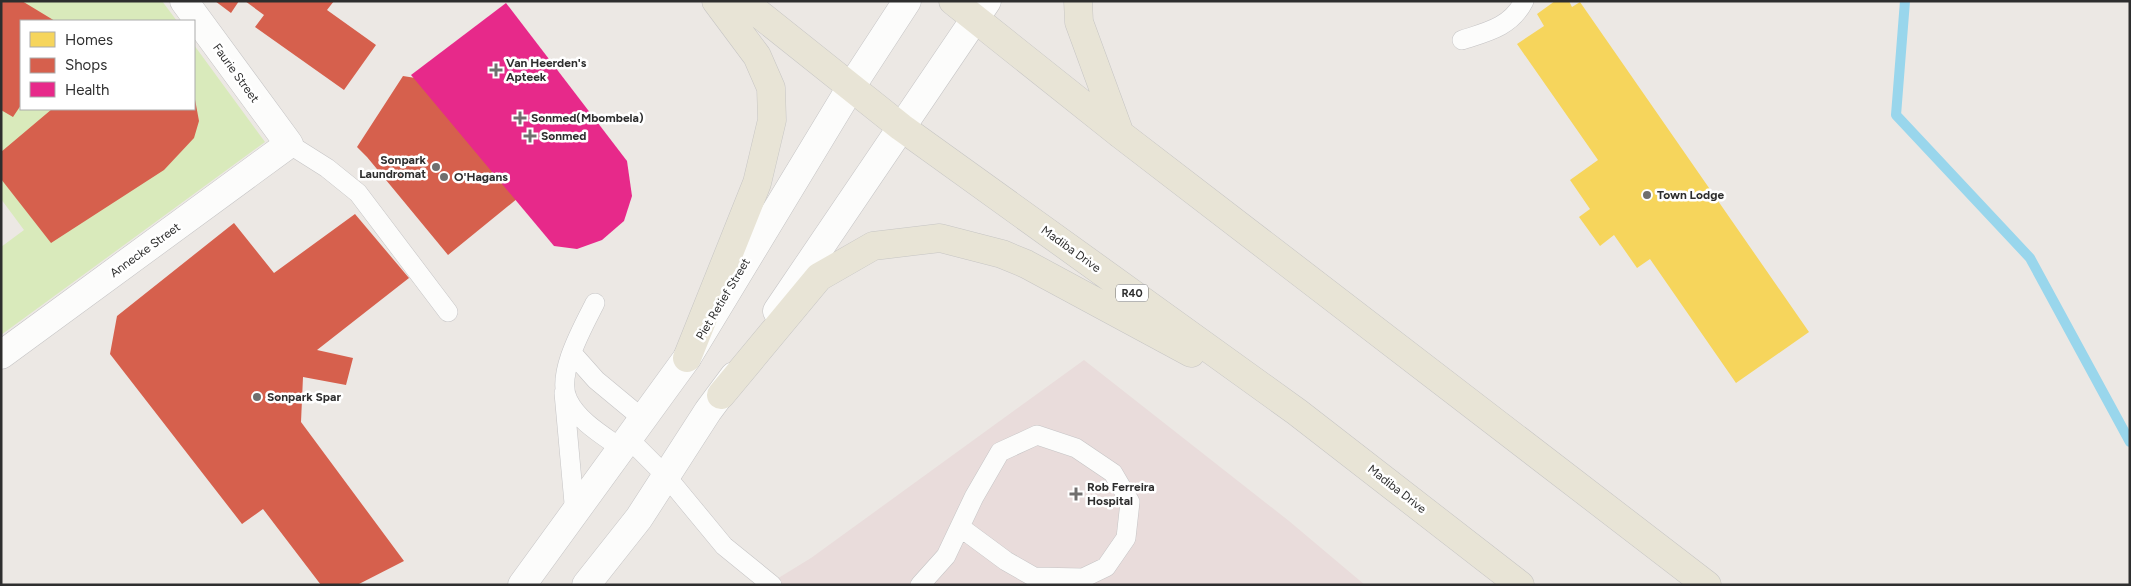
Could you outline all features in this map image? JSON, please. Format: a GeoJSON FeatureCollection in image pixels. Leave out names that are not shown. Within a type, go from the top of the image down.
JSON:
{"type":"FeatureCollection","features":[{"type":"Feature","properties":{"kind":"main road"},"geometry":{"type":"LineString","coordinates":[[687,358],[757,184],[772,120],[771,88],[757,56],[716,1]]}},
{"type":"Feature","properties":{"kind":"main road","name":"Madiba Drive"},"geometry":{"type":"LineString","coordinates":[[743,1],[901,128],[1297,412],[1520,585]]}},
{"type":"Feature","properties":{"kind":"main road"},"geometry":{"type":"LineString","coordinates":[[953,1],[981,10],[1120,134],[1707,585]]}},
{"type":"Feature","properties":{"kind":"main road"},"geometry":{"type":"LineString","coordinates":[[1078,1],[1079,22],[1120,134]]}},
{"type":"Feature","properties":{"kind":"main road"},"geometry":{"type":"LineString","coordinates":[[722,395],[819,277],[873,246],[940,238],[1002,254],[1026,264],[1297,412]]}},
{"type":"Feature","properties":{"kind":"street","name":"Faurie Street"},"geometry":{"type":"LineString","coordinates":[[184,1],[288,144]]}},
{"type":"Feature","properties":{"kind":"street","name":"Piet Retief Street"},"geometry":{"type":"LineString","coordinates":[[522,585],[687,358],[851,87],[907,1]]}},
{"type":"Feature","properties":{"kind":"street"},"geometry":{"type":"LineString","coordinates":[[586,585],[639,518],[708,411],[722,395],[981,10]]}},
{"type":"Feature","properties":{"kind":"street","name":"Annecke Street"},"geometry":{"type":"LineString","coordinates":[[1,356],[288,144]]}},
{"type":"Feature","properties":{"kind":"lane"},"geometry":{"type":"LineString","coordinates":[[1462,40],[1503,26],[1519,10],[1524,1]]}},
{"type":"Feature","properties":{"kind":"lane"},"geometry":{"type":"LineString","coordinates":[[288,144],[327,168],[358,193],[448,312]]}},
{"type":"Feature","properties":{"kind":"lane"},"geometry":{"type":"LineString","coordinates":[[575,514],[564,388],[576,341],[595,302]]}},
{"type":"Feature","properties":{"kind":"lane"},"geometry":{"type":"LineString","coordinates":[[572,353],[596,380],[632,436],[724,546],[772,585]]}},
{"type":"Feature","properties":{"kind":"lane"},"geometry":{"type":"LineString","coordinates":[[564,388],[568,400],[576,411],[632,436]]}},
{"type":"Feature","properties":{"kind":"lane"},"geometry":{"type":"LineString","coordinates":[[920,585],[946,556],[960,527],[1000,452],[1037,435],[1076,448],[1113,472],[1130,502],[1126,538],[1106,567],[1084,578],[1034,577],[1006,562],[960,527]]}},
{"type":"Feature","properties":{"kind":"shaded area","name":"Rob Ferreira Hospital"},"geometry":{"type":"Polygon","coordinates":[[[1084,360],[1289,521],[1365,585],[767,585],[811,558],[1084,360]]]}},
{"type":"Feature","properties":{"kind":"green space"},"geometry":{"type":"Polygon","coordinates":[[[1,1],[162,1],[176,20],[20,20],[20,110],[195,110],[195,46],[265,142],[1,335],[1,247],[24,230],[1,199],[1,1]]]}},
{"type":"Feature","properties":{"kind":"building: Homes","name":"Town Lodge"},"geometry":{"type":"Polygon","coordinates":[[[1555,1],[1569,1],[1572,7],[1580,2],[1809,332],[1736,383],[1650,259],[1637,268],[1614,235],[1600,246],[1579,217],[1590,209],[1570,180],[1598,160],[1517,44],[1544,26],[1537,14],[1555,1]]]}},
{"type":"Feature","properties":{"kind":"building: Shops"},"geometry":{"type":"Polygon","coordinates":[[[1,1],[22,1],[53,20],[20,20],[20,106],[13,117],[1,110],[1,1]]]}},
{"type":"Feature","properties":{"kind":"building: Shops"},"geometry":{"type":"Polygon","coordinates":[[[215,1],[239,1],[231,13],[215,1]]]}},
{"type":"Feature","properties":{"kind":"building: Shops"},"geometry":{"type":"Polygon","coordinates":[[[245,1],[334,1],[327,10],[376,45],[344,90],[255,27],[264,15],[245,1]]]}},
{"type":"Feature","properties":{"kind":"building: Shops","name":"O'Hagans"},"geometry":{"type":"Polygon","coordinates":[[[403,76],[428,80],[445,95],[518,198],[448,255],[357,147],[403,76]]]}},
{"type":"Feature","properties":{"kind":"building: Shops"},"geometry":{"type":"Polygon","coordinates":[[[195,99],[199,121],[194,138],[164,170],[51,243],[1,179],[1,152],[51,110],[195,110],[195,99]]]}},
{"type":"Feature","properties":{"kind":"building: Shops"},"geometry":{"type":"Polygon","coordinates":[[[355,214],[409,278],[317,350],[353,358],[346,385],[303,377],[301,422],[404,561],[357,585],[321,585],[263,509],[242,524],[110,354],[117,316],[234,223],[274,273],[355,214]]]}},
{"type":"Feature","properties":{"kind":"building: Health","name":"Sonmed(Mbombela)"},"geometry":{"type":"Polygon","coordinates":[[[506,3],[627,161],[632,196],[624,221],[602,240],[577,249],[554,246],[411,75],[506,3]]]}},
{"type":"Feature","properties":{"kind":"waterway"},"geometry":{"type":"LineString","coordinates":[[1905,1],[1896,115],[2030,258],[2130,442]]}},
{"type":"Feature","properties":{"kind":"place","name":"Van Heerden's Apteek"},"geometry":{"type":"Point","coordinates":[496,70]}},
{"type":"Feature","properties":{"kind":"place","name":"Sonmed(Mbombela)"},"geometry":{"type":"Point","coordinates":[520,118]}},
{"type":"Feature","properties":{"kind":"place","name":"Sonmed"},"geometry":{"type":"Point","coordinates":[530,136]}},
{"type":"Feature","properties":{"kind":"place","name":"Sonpark Laundromat"},"geometry":{"type":"Point","coordinates":[436,167]}},
{"type":"Feature","properties":{"kind":"place","name":"O'Hagans"},"geometry":{"type":"Point","coordinates":[444,177]}},
{"type":"Feature","properties":{"kind":"place","name":"Town Lodge"},"geometry":{"type":"Point","coordinates":[1647,195]}},
{"type":"Feature","properties":{"kind":"place","name":"Sonpark Spar"},"geometry":{"type":"Point","coordinates":[257,397]}},
{"type":"Feature","properties":{"kind":"place","name":"Rob Ferreira Hospital"},"geometry":{"type":"Point","coordinates":[1076,494]}}]}
